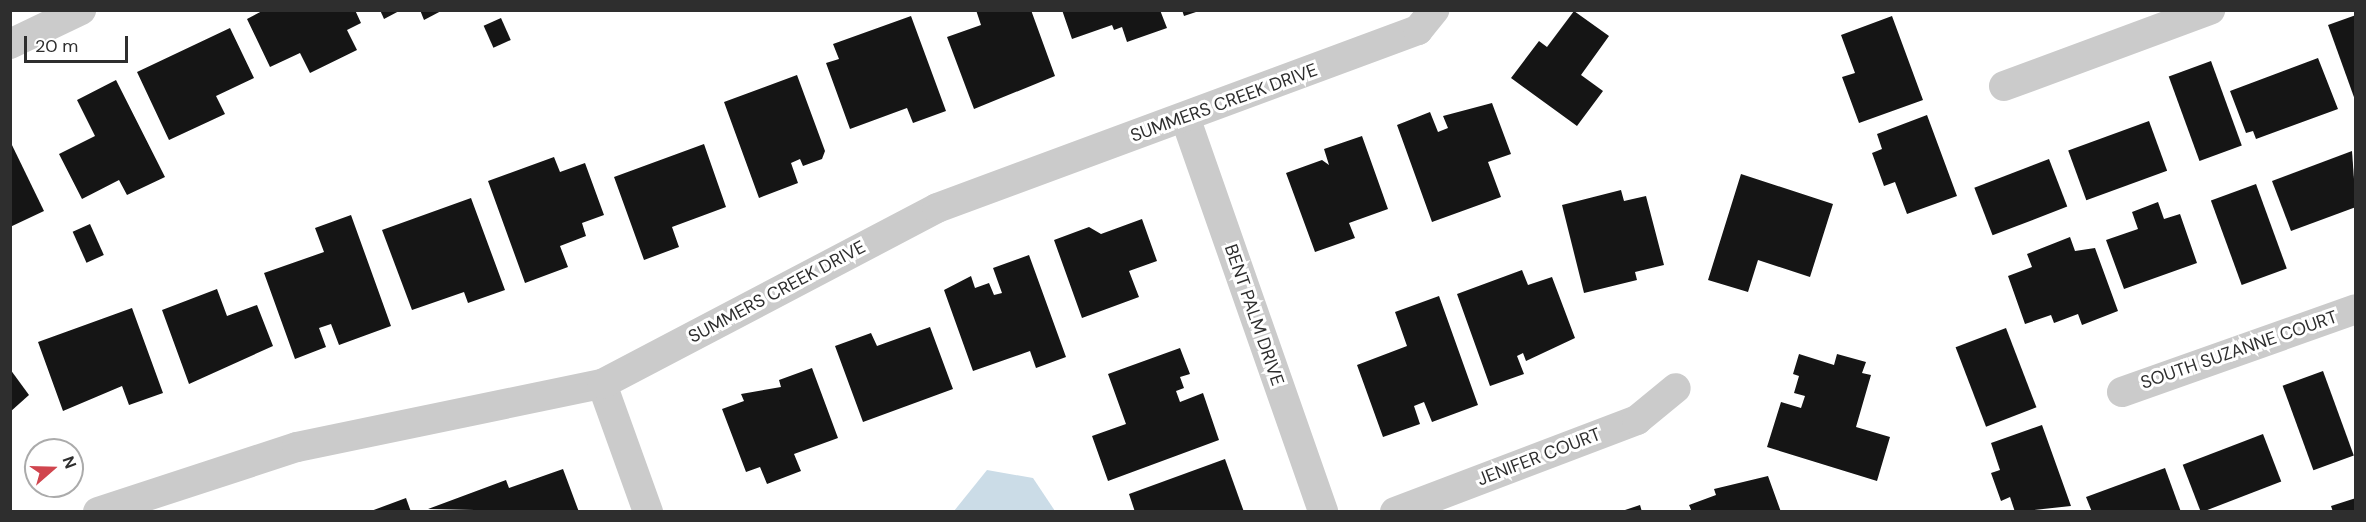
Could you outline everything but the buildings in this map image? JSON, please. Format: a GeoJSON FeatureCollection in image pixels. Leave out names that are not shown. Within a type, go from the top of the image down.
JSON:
{"type":"FeatureCollection","features":[{"type":"Feature","properties":{"kind":"street"},"geometry":{"type":"LineString","coordinates":[[10,44],[81,10]]}},
{"type":"Feature","properties":{"kind":"street","name":"SUMMERS CREEK DRIVE"},"geometry":{"type":"LineString","coordinates":[[98,512],[297,447],[602,384],[937,208],[1418,30],[1434,10]]}},
{"type":"Feature","properties":{"kind":"street"},"geometry":{"type":"LineString","coordinates":[[2004,86],[2210,10]]}},
{"type":"Feature","properties":{"kind":"street","name":"BENT PALM DRIVE"},"geometry":{"type":"LineString","coordinates":[[1185,117],[1323,512]]}},
{"type":"Feature","properties":{"kind":"street","name":"SOUTH SUZANNE COURT"},"geometry":{"type":"LineString","coordinates":[[2122,392],[2355,309]]}},
{"type":"Feature","properties":{"kind":"street"},"geometry":{"type":"LineString","coordinates":[[602,384],[648,512]]}},
{"type":"Feature","properties":{"kind":"street","name":"JENIFER COURT"},"geometry":{"type":"LineString","coordinates":[[1395,512],[1637,420],[1676,388]]}},
{"type":"Feature","properties":{"kind":"water"},"geometry":{"type":"Polygon","coordinates":[[[987,470],[1033,478],[1055,511],[954,511],[987,470]]]}}]}
